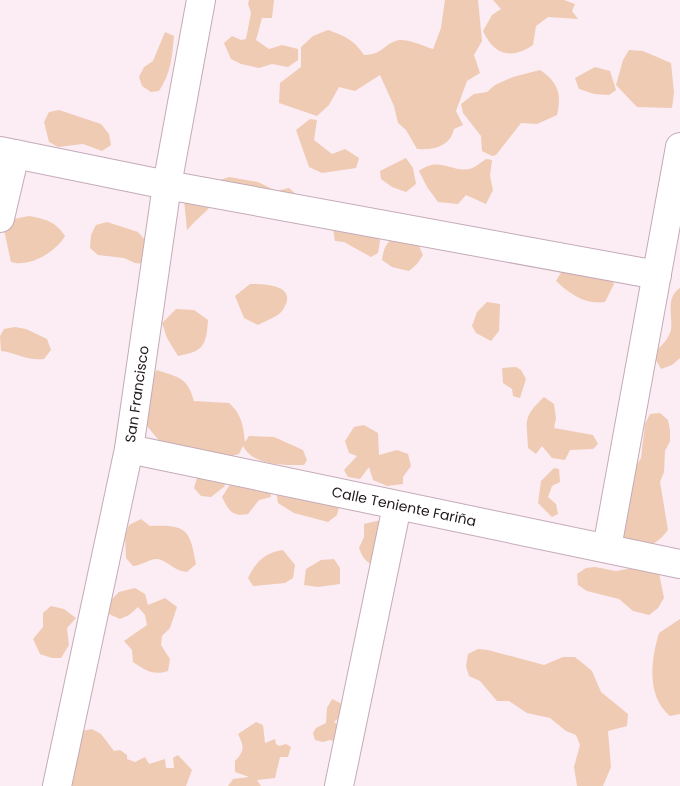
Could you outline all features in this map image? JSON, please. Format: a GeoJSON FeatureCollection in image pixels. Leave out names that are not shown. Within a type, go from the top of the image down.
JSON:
{"type":"FeatureCollection","features":[{"type":"Feature","properties":{"kind":"street","name":"San Francisco"},"geometry":{"type":"LineString","coordinates":[[57,786],[129,449],[167,185],[202,0]]}},
{"type":"Feature","properties":{"kind":"street"},"geometry":{"type":"LineString","coordinates":[[607,548],[680,147]]}},
{"type":"Feature","properties":{"kind":"street"},"geometry":{"type":"LineString","coordinates":[[0,218],[8,152],[167,185],[657,275]]}},
{"type":"Feature","properties":{"kind":"street","name":"Calle Teniente Fariña"},"geometry":{"type":"LineString","coordinates":[[129,449],[680,564]]}},
{"type":"Feature","properties":{"kind":"street"},"geometry":{"type":"LineString","coordinates":[[338,786],[397,506]]}},
{"type":"Feature","properties":{"kind":"shaded area"},"geometry":{"type":"Polygon","coordinates":[[[249,0],[274,0],[272,18],[262,18],[256,40],[269,49],[282,45],[298,49],[298,60],[288,67],[272,64],[259,68],[241,64],[231,59],[224,43],[232,36],[241,40],[246,39],[251,13],[248,4],[249,0]]]}},
{"type":"Feature","properties":{"kind":"shaded area"},"geometry":{"type":"Polygon","coordinates":[[[445,0],[478,0],[482,41],[474,55],[480,73],[467,81],[456,111],[463,125],[454,129],[445,144],[435,148],[417,149],[406,130],[398,123],[394,106],[380,75],[355,91],[339,87],[329,105],[317,116],[279,103],[280,83],[301,67],[301,47],[313,36],[328,30],[334,32],[353,42],[364,55],[376,53],[390,43],[399,40],[433,49],[441,28],[445,0]]]}},
{"type":"Feature","properties":{"kind":"shaded area"},"geometry":{"type":"Polygon","coordinates":[[[493,0],[564,0],[575,4],[572,11],[578,19],[548,17],[536,26],[533,45],[517,53],[504,53],[492,45],[483,31],[492,15],[501,9],[493,0]]]}},
{"type":"Feature","properties":{"kind":"shaded area"},"geometry":{"type":"Polygon","coordinates":[[[165,32],[174,36],[170,65],[159,91],[151,92],[142,86],[139,77],[144,67],[153,61],[165,32]]]}},
{"type":"Feature","properties":{"kind":"shaded area"},"geometry":{"type":"Polygon","coordinates":[[[629,50],[643,51],[671,63],[674,93],[672,108],[637,107],[616,85],[623,60],[629,50]]]}},
{"type":"Feature","properties":{"kind":"shaded area"},"geometry":{"type":"Polygon","coordinates":[[[595,67],[610,71],[616,90],[609,95],[594,94],[579,89],[575,78],[595,67]]]}},
{"type":"Feature","properties":{"kind":"shaded area"},"geometry":{"type":"Polygon","coordinates":[[[540,70],[551,79],[557,89],[559,101],[557,115],[537,124],[521,123],[496,155],[492,156],[482,151],[481,136],[463,113],[461,104],[474,94],[487,92],[495,85],[513,77],[540,70]]]}},
{"type":"Feature","properties":{"kind":"shaded area"},"geometry":{"type":"Polygon","coordinates":[[[59,110],[101,124],[109,134],[111,145],[102,151],[83,144],[58,147],[49,142],[44,122],[49,112],[59,110]]]}},
{"type":"Feature","properties":{"kind":"shaded area"},"geometry":{"type":"Polygon","coordinates":[[[310,119],[317,120],[314,140],[332,154],[345,149],[359,158],[356,168],[322,173],[309,167],[296,130],[310,119]]]}},
{"type":"Feature","properties":{"kind":"shaded area"},"geometry":{"type":"Polygon","coordinates":[[[406,158],[413,168],[416,184],[406,192],[392,187],[381,179],[380,171],[406,158]]]}},
{"type":"Feature","properties":{"kind":"shaded area"},"geometry":{"type":"Polygon","coordinates":[[[486,159],[492,160],[490,176],[493,190],[486,204],[466,195],[458,204],[438,202],[427,187],[419,171],[433,165],[469,169],[486,159]]]}},
{"type":"Feature","properties":{"kind":"shaded area"},"geometry":{"type":"Polygon","coordinates":[[[229,177],[258,182],[276,191],[289,188],[309,206],[307,221],[296,224],[218,196],[211,206],[187,230],[184,199],[208,184],[229,177]]]}},
{"type":"Feature","properties":{"kind":"shaded area"},"geometry":{"type":"Polygon","coordinates":[[[29,216],[50,222],[58,227],[65,236],[49,253],[34,261],[26,263],[11,262],[4,230],[9,220],[29,216]]]}},
{"type":"Feature","properties":{"kind":"shaded area"},"geometry":{"type":"Polygon","coordinates":[[[372,221],[380,241],[378,253],[371,257],[344,242],[335,241],[333,229],[372,221]]]}},
{"type":"Feature","properties":{"kind":"shaded area"},"geometry":{"type":"Polygon","coordinates":[[[107,222],[138,232],[146,241],[145,264],[135,263],[124,258],[98,255],[90,248],[91,235],[96,225],[107,222]]]}},
{"type":"Feature","properties":{"kind":"shaded area"},"geometry":{"type":"Polygon","coordinates":[[[414,235],[423,255],[409,271],[392,267],[382,260],[388,243],[401,236],[414,235]]]}},
{"type":"Feature","properties":{"kind":"shaded area"},"geometry":{"type":"Polygon","coordinates":[[[563,269],[610,277],[614,284],[605,302],[584,300],[567,290],[556,281],[563,269]]]}},
{"type":"Feature","properties":{"kind":"shaded area"},"geometry":{"type":"Polygon","coordinates":[[[250,284],[272,286],[284,291],[287,296],[282,311],[258,325],[244,318],[235,296],[250,284]]]}},
{"type":"Feature","properties":{"kind":"shaded area"},"geometry":{"type":"Polygon","coordinates":[[[680,288],[680,358],[672,365],[661,369],[656,360],[657,350],[666,341],[670,333],[671,302],[675,292],[680,288]]]}},
{"type":"Feature","properties":{"kind":"shaded area"},"geometry":{"type":"Polygon","coordinates":[[[487,302],[500,304],[499,331],[491,341],[476,333],[472,326],[477,312],[487,302]]]}},
{"type":"Feature","properties":{"kind":"shaded area"},"geometry":{"type":"Polygon","coordinates":[[[176,309],[194,310],[208,320],[206,336],[202,346],[193,352],[178,356],[167,338],[162,323],[176,309]]]}},
{"type":"Feature","properties":{"kind":"shaded area"},"geometry":{"type":"Polygon","coordinates":[[[15,327],[26,329],[47,339],[51,350],[44,359],[32,359],[1,351],[0,336],[4,329],[15,327]]]}},
{"type":"Feature","properties":{"kind":"shaded area"},"geometry":{"type":"Polygon","coordinates":[[[516,367],[521,370],[526,379],[520,398],[513,396],[512,389],[503,383],[502,368],[516,367]]]}},
{"type":"Feature","properties":{"kind":"shaded area"},"geometry":{"type":"Polygon","coordinates":[[[157,370],[182,380],[188,387],[194,401],[229,403],[237,412],[241,421],[245,442],[249,436],[274,437],[303,450],[307,460],[304,465],[261,461],[248,453],[243,446],[239,454],[224,458],[162,444],[147,426],[140,411],[147,384],[157,370]]]}},
{"type":"Feature","properties":{"kind":"shaded area"},"geometry":{"type":"Polygon","coordinates":[[[544,397],[554,404],[556,418],[554,428],[593,435],[598,444],[593,449],[570,450],[565,460],[552,458],[542,446],[536,454],[528,448],[527,420],[532,410],[544,397]]]}},
{"type":"Feature","properties":{"kind":"shaded area"},"geometry":{"type":"Polygon","coordinates":[[[660,413],[668,420],[670,430],[670,441],[665,451],[664,472],[660,482],[668,530],[656,542],[646,545],[620,536],[635,468],[641,458],[645,424],[650,414],[660,413]]]}},
{"type":"Feature","properties":{"kind":"shaded area"},"geometry":{"type":"Polygon","coordinates":[[[364,425],[378,433],[379,455],[397,450],[408,454],[411,466],[403,477],[403,484],[387,486],[373,480],[369,467],[360,479],[348,477],[344,470],[357,456],[349,453],[345,441],[354,427],[364,425]]]}},
{"type":"Feature","properties":{"kind":"shaded area"},"geometry":{"type":"Polygon","coordinates":[[[554,468],[559,469],[560,482],[552,486],[548,497],[556,504],[558,514],[552,517],[538,503],[541,481],[554,468]]]}},
{"type":"Feature","properties":{"kind":"shaded area"},"geometry":{"type":"Polygon","coordinates":[[[198,475],[222,475],[225,486],[211,497],[201,496],[194,488],[198,475]]]}},
{"type":"Feature","properties":{"kind":"shaded area"},"geometry":{"type":"Polygon","coordinates":[[[239,481],[270,486],[271,497],[259,500],[248,514],[235,514],[229,509],[222,497],[229,486],[239,481]]]}},
{"type":"Feature","properties":{"kind":"shaded area"},"geometry":{"type":"Polygon","coordinates":[[[276,491],[341,499],[337,515],[328,522],[294,513],[278,503],[276,491]]]}},
{"type":"Feature","properties":{"kind":"shaded area"},"geometry":{"type":"Polygon","coordinates":[[[141,519],[150,526],[172,526],[185,531],[191,543],[196,564],[187,572],[158,559],[133,566],[126,558],[125,535],[129,525],[141,519]]]}},
{"type":"Feature","properties":{"kind":"shaded area"},"geometry":{"type":"Polygon","coordinates":[[[381,520],[379,567],[366,560],[359,548],[364,537],[364,524],[381,520]]]}},
{"type":"Feature","properties":{"kind":"shaded area"},"geometry":{"type":"Polygon","coordinates":[[[283,550],[295,565],[293,578],[285,583],[253,586],[248,578],[254,567],[261,559],[271,553],[283,550]]]}},
{"type":"Feature","properties":{"kind":"shaded area"},"geometry":{"type":"Polygon","coordinates":[[[334,559],[340,568],[340,584],[318,587],[304,585],[306,569],[321,560],[334,559]]]}},
{"type":"Feature","properties":{"kind":"shaded area"},"geometry":{"type":"Polygon","coordinates":[[[595,567],[616,571],[639,567],[659,573],[664,598],[658,608],[649,615],[633,611],[619,599],[587,591],[578,585],[577,574],[586,568],[595,567]]]}},
{"type":"Feature","properties":{"kind":"shaded area"},"geometry":{"type":"Polygon","coordinates":[[[135,588],[145,594],[148,605],[165,598],[177,607],[170,628],[162,636],[161,645],[170,659],[168,671],[158,673],[145,670],[133,662],[132,650],[124,641],[147,625],[145,615],[138,607],[129,615],[120,619],[109,614],[109,602],[119,592],[135,588]]]}},
{"type":"Feature","properties":{"kind":"shaded area"},"geometry":{"type":"Polygon","coordinates":[[[51,606],[64,609],[76,618],[67,628],[69,645],[61,658],[52,658],[40,654],[33,639],[43,627],[43,613],[51,606]]]}},
{"type":"Feature","properties":{"kind":"shaded area"},"geometry":{"type":"Polygon","coordinates":[[[680,619],[680,714],[670,716],[662,708],[654,688],[652,677],[654,655],[659,633],[680,619]]]}},
{"type":"Feature","properties":{"kind":"shaded area"},"geometry":{"type":"Polygon","coordinates":[[[478,649],[544,665],[563,657],[575,657],[592,671],[601,692],[628,714],[627,726],[608,731],[611,767],[603,786],[577,786],[574,767],[580,745],[576,735],[566,731],[550,718],[527,713],[509,701],[497,701],[480,681],[469,676],[466,666],[468,654],[478,649]]]}},
{"type":"Feature","properties":{"kind":"shaded area"},"geometry":{"type":"Polygon","coordinates":[[[332,699],[340,703],[345,713],[334,722],[344,730],[338,743],[330,740],[323,742],[315,740],[313,733],[316,728],[326,723],[327,708],[332,699]]]}},
{"type":"Feature","properties":{"kind":"shaded area"},"geometry":{"type":"Polygon","coordinates":[[[256,722],[263,725],[265,743],[275,739],[276,744],[279,746],[286,744],[291,747],[288,757],[280,757],[275,778],[257,780],[261,786],[228,786],[233,779],[249,777],[235,772],[235,761],[242,751],[238,734],[256,722]]]}},
{"type":"Feature","properties":{"kind":"shaded area"},"geometry":{"type":"Polygon","coordinates":[[[92,729],[101,734],[114,751],[120,750],[127,755],[127,759],[135,762],[145,757],[149,764],[165,759],[166,768],[174,768],[173,758],[178,755],[192,770],[186,786],[65,786],[82,731],[92,729]]]}}]}
